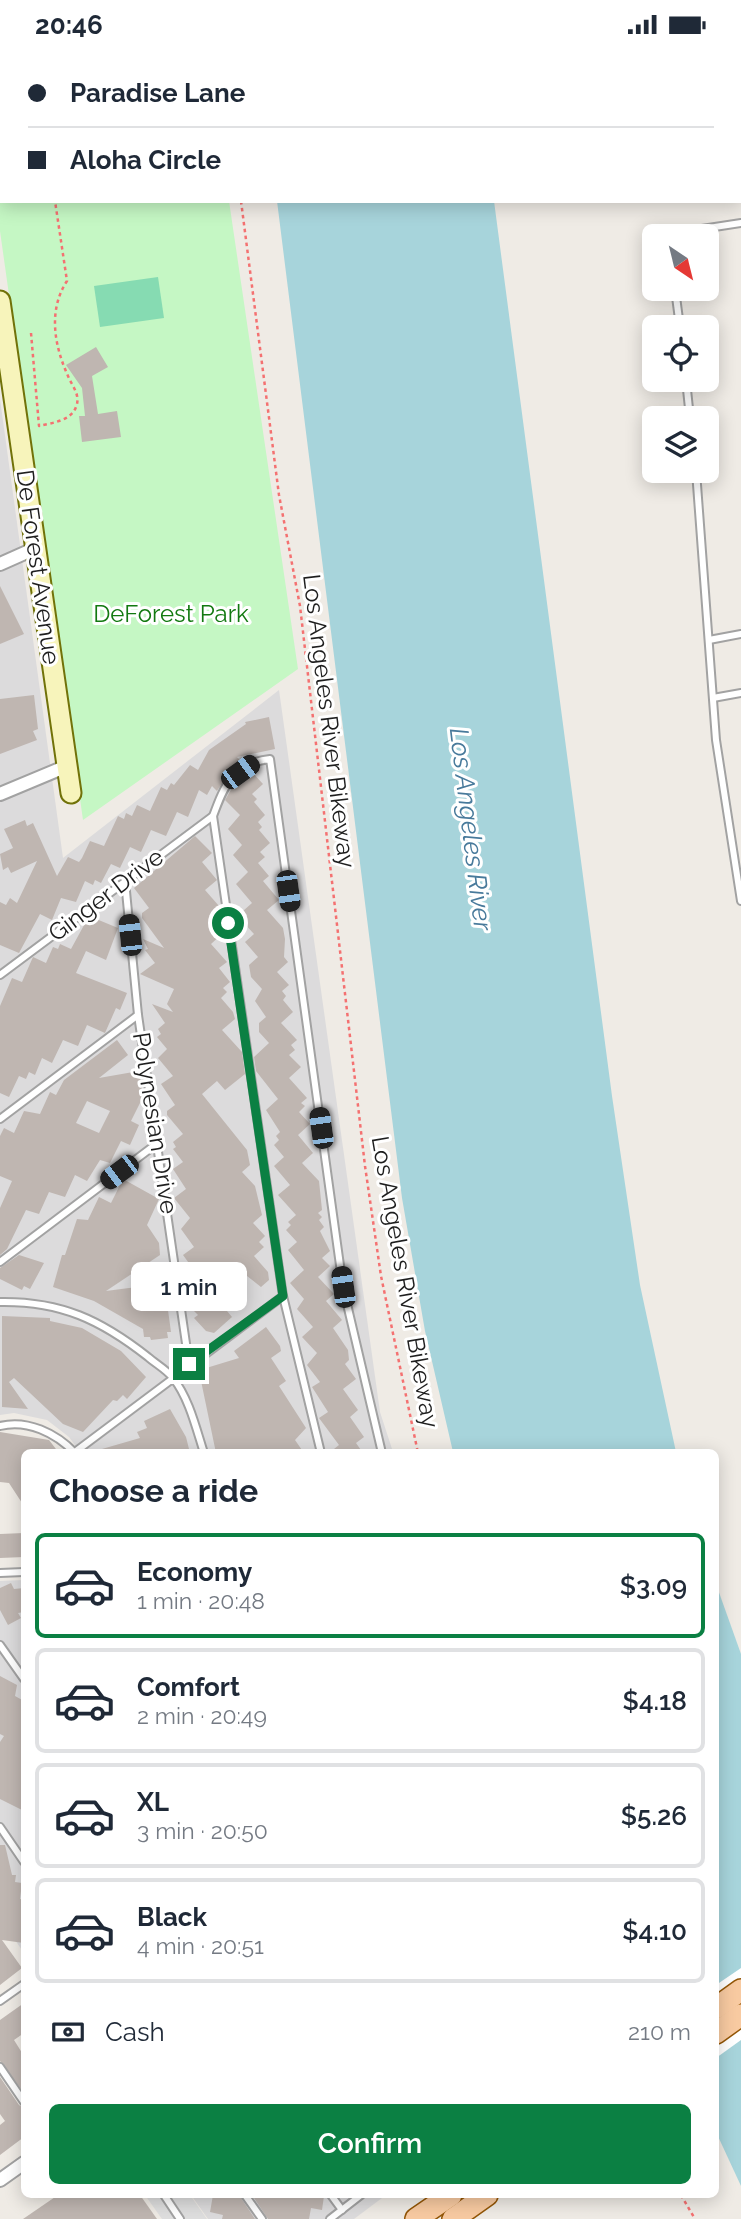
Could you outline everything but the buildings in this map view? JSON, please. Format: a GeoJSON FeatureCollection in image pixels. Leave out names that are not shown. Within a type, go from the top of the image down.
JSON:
{"type":"FeatureCollection","features":[{"type":"Feature","properties":{"kind":"main road"},"geometry":{"type":"LineString","coordinates":[[719,2006],[741,1990]]}},
{"type":"Feature","properties":{"kind":"main road"},"geometry":{"type":"LineString","coordinates":[[719,2031],[741,2015]]}},
{"type":"Feature","properties":{"kind":"main road"},"geometry":{"type":"LineString","coordinates":[[416,2219],[447,2198]]}},
{"type":"Feature","properties":{"kind":"main road"},"geometry":{"type":"LineString","coordinates":[[453,2219],[483,2198]]}},
{"type":"Feature","properties":{"kind":"street","name":"De Forest Avenue"},"geometry":{"type":"LineString","coordinates":[[0,300],[2,329],[71,793]]}},
{"type":"Feature","properties":{"kind":"street"},"geometry":{"type":"LineString","coordinates":[[0,564],[36,548]]}},
{"type":"Feature","properties":{"kind":"street"},"geometry":{"type":"LineString","coordinates":[[0,794],[66,766]]}},
{"type":"Feature","properties":{"kind":"street"},"geometry":{"type":"LineString","coordinates":[[0,2180],[21,2165]]}},
{"type":"Feature","properties":{"kind":"lane"},"geometry":{"type":"LineString","coordinates":[[719,226],[741,223]]}},
{"type":"Feature","properties":{"kind":"lane"},"geometry":{"type":"LineString","coordinates":[[697,483],[713,698],[741,901]]}},
{"type":"Feature","properties":{"kind":"lane"},"geometry":{"type":"LineString","coordinates":[[709,640],[741,635]]}},
{"type":"Feature","properties":{"kind":"lane"},"geometry":{"type":"LineString","coordinates":[[713,698],[741,693]]}},
{"type":"Feature","properties":{"kind":"lane"},"geometry":{"type":"LineString","coordinates":[[320,1449],[283,1296],[213,816],[225,783],[255,761],[270,759],[343,1287],[381,1449]]}},
{"type":"Feature","properties":{"kind":"lane","name":"Ginger Drive"},"geometry":{"type":"LineString","coordinates":[[0,975],[213,816]]}},
{"type":"Feature","properties":{"kind":"lane","name":"Polynesian Drive"},"geometry":{"type":"LineString","coordinates":[[125,881],[138,1015],[159,1142],[189,1364]]}},
{"type":"Feature","properties":{"kind":"lane"},"geometry":{"type":"LineString","coordinates":[[0,1119],[138,1015]]}},
{"type":"Feature","properties":{"kind":"lane"},"geometry":{"type":"LineString","coordinates":[[0,1262],[159,1142]]}},
{"type":"Feature","properties":{"kind":"lane"},"geometry":{"type":"LineString","coordinates":[[79,1449],[283,1296]]}},
{"type":"Feature","properties":{"kind":"lane"},"geometry":{"type":"LineString","coordinates":[[0,1301],[36,1301],[101,1324],[173,1377],[192,1414],[203,1449]]}},
{"type":"Feature","properties":{"kind":"lane"},"geometry":{"type":"LineString","coordinates":[[0,1426],[33,1426],[63,1441],[72,1449]]}},
{"type":"Feature","properties":{"kind":"lane"},"geometry":{"type":"LineString","coordinates":[[0,1573],[21,1572]]}},
{"type":"Feature","properties":{"kind":"lane"},"geometry":{"type":"LineString","coordinates":[[0,1645],[21,1675]]}},
{"type":"Feature","properties":{"kind":"lane"},"geometry":{"type":"LineString","coordinates":[[0,1827],[21,1858]]}},
{"type":"Feature","properties":{"kind":"lane"},"geometry":{"type":"LineString","coordinates":[[0,2001],[21,1986]]}},
{"type":"Feature","properties":{"kind":"lane"},"geometry":{"type":"LineString","coordinates":[[0,2067],[21,2098]]}},
{"type":"Feature","properties":{"kind":"lane"},"geometry":{"type":"LineString","coordinates":[[166,2198],[180,2219]]}},
{"type":"Feature","properties":{"kind":"lane"},"geometry":{"type":"LineString","coordinates":[[247,2198],[262,2219]]}},
{"type":"Feature","properties":{"kind":"lane"},"geometry":{"type":"LineString","coordinates":[[333,2198],[342,2210]]}},
{"type":"Feature","properties":{"kind":"lane"},"geometry":{"type":"LineString","coordinates":[[330,2219],[357,2198]]}},
{"type":"Feature","properties":{"kind":"path"},"geometry":{"type":"LineString","coordinates":[[31,333],[39,426],[67,418],[76,408],[77,393],[55,338],[58,295],[67,281],[55,203]]}},
{"type":"Feature","properties":{"kind":"path","name":"Los Angeles River Bikeway"},"geometry":{"type":"LineString","coordinates":[[241,203],[279,495],[299,606],[365,1166],[381,1276],[417,1449]]}},
{"type":"Feature","properties":{"kind":"path"},"geometry":{"type":"LineString","coordinates":[[683,2198],[695,2219]]}},
{"type":"Feature","properties":{"kind":"shaded area"},"geometry":{"type":"Polygon","coordinates":[[[0,399],[63,858],[279,690],[380,1412],[392,1449],[78,1449],[69,1437],[47,1420],[14,1413],[0,1415],[0,399]]]}},
{"type":"Feature","properties":{"kind":"shaded area"},"geometry":{"type":"Polygon","coordinates":[[[21,1580],[21,1949],[0,1918],[0,1581],[21,1580]]]}},
{"type":"Feature","properties":{"kind":"shaded area"},"geometry":{"type":"Polygon","coordinates":[[[147,2198],[192,2198],[207,2219],[162,2219],[147,2198]]]}},
{"type":"Feature","properties":{"kind":"shaded area"},"geometry":{"type":"Polygon","coordinates":[[[193,2198],[382,2198],[354,2219],[208,2219],[193,2198]]]}},
{"type":"Feature","properties":{"kind":"green space","name":"DeForest Park"},"geometry":{"type":"Polygon","coordinates":[[[0,203],[229,203],[298,669],[83,820],[0,231],[0,203]]]}},
{"type":"Feature","properties":{"kind":"green space"},"geometry":{"type":"Polygon","coordinates":[[[158,277],[164,318],[100,327],[94,286],[158,277]]]}},
{"type":"Feature","properties":{"kind":"water","name":"Los Angeles River"},"geometry":{"type":"Polygon","coordinates":[[[277,203],[494,203],[612,1096],[640,1285],[675,1449],[452,1449],[425,1331],[402,1198],[277,203]]]}},
{"type":"Feature","properties":{"kind":"water"},"geometry":{"type":"Polygon","coordinates":[[[719,1592],[741,1654],[741,2186],[719,2138],[719,1592]]]}},
{"type":"Feature","properties":{"kind":"pier"},"geometry":{"type":"Polygon","coordinates":[[[741,1968],[741,2040],[719,2056],[719,1983],[741,1968]]]}},
{"type":"Feature","properties":{"kind":"route"},"geometry":{"type":"LineString","coordinates":[[189,1364],[283,1296],[228,923]]}}]}
